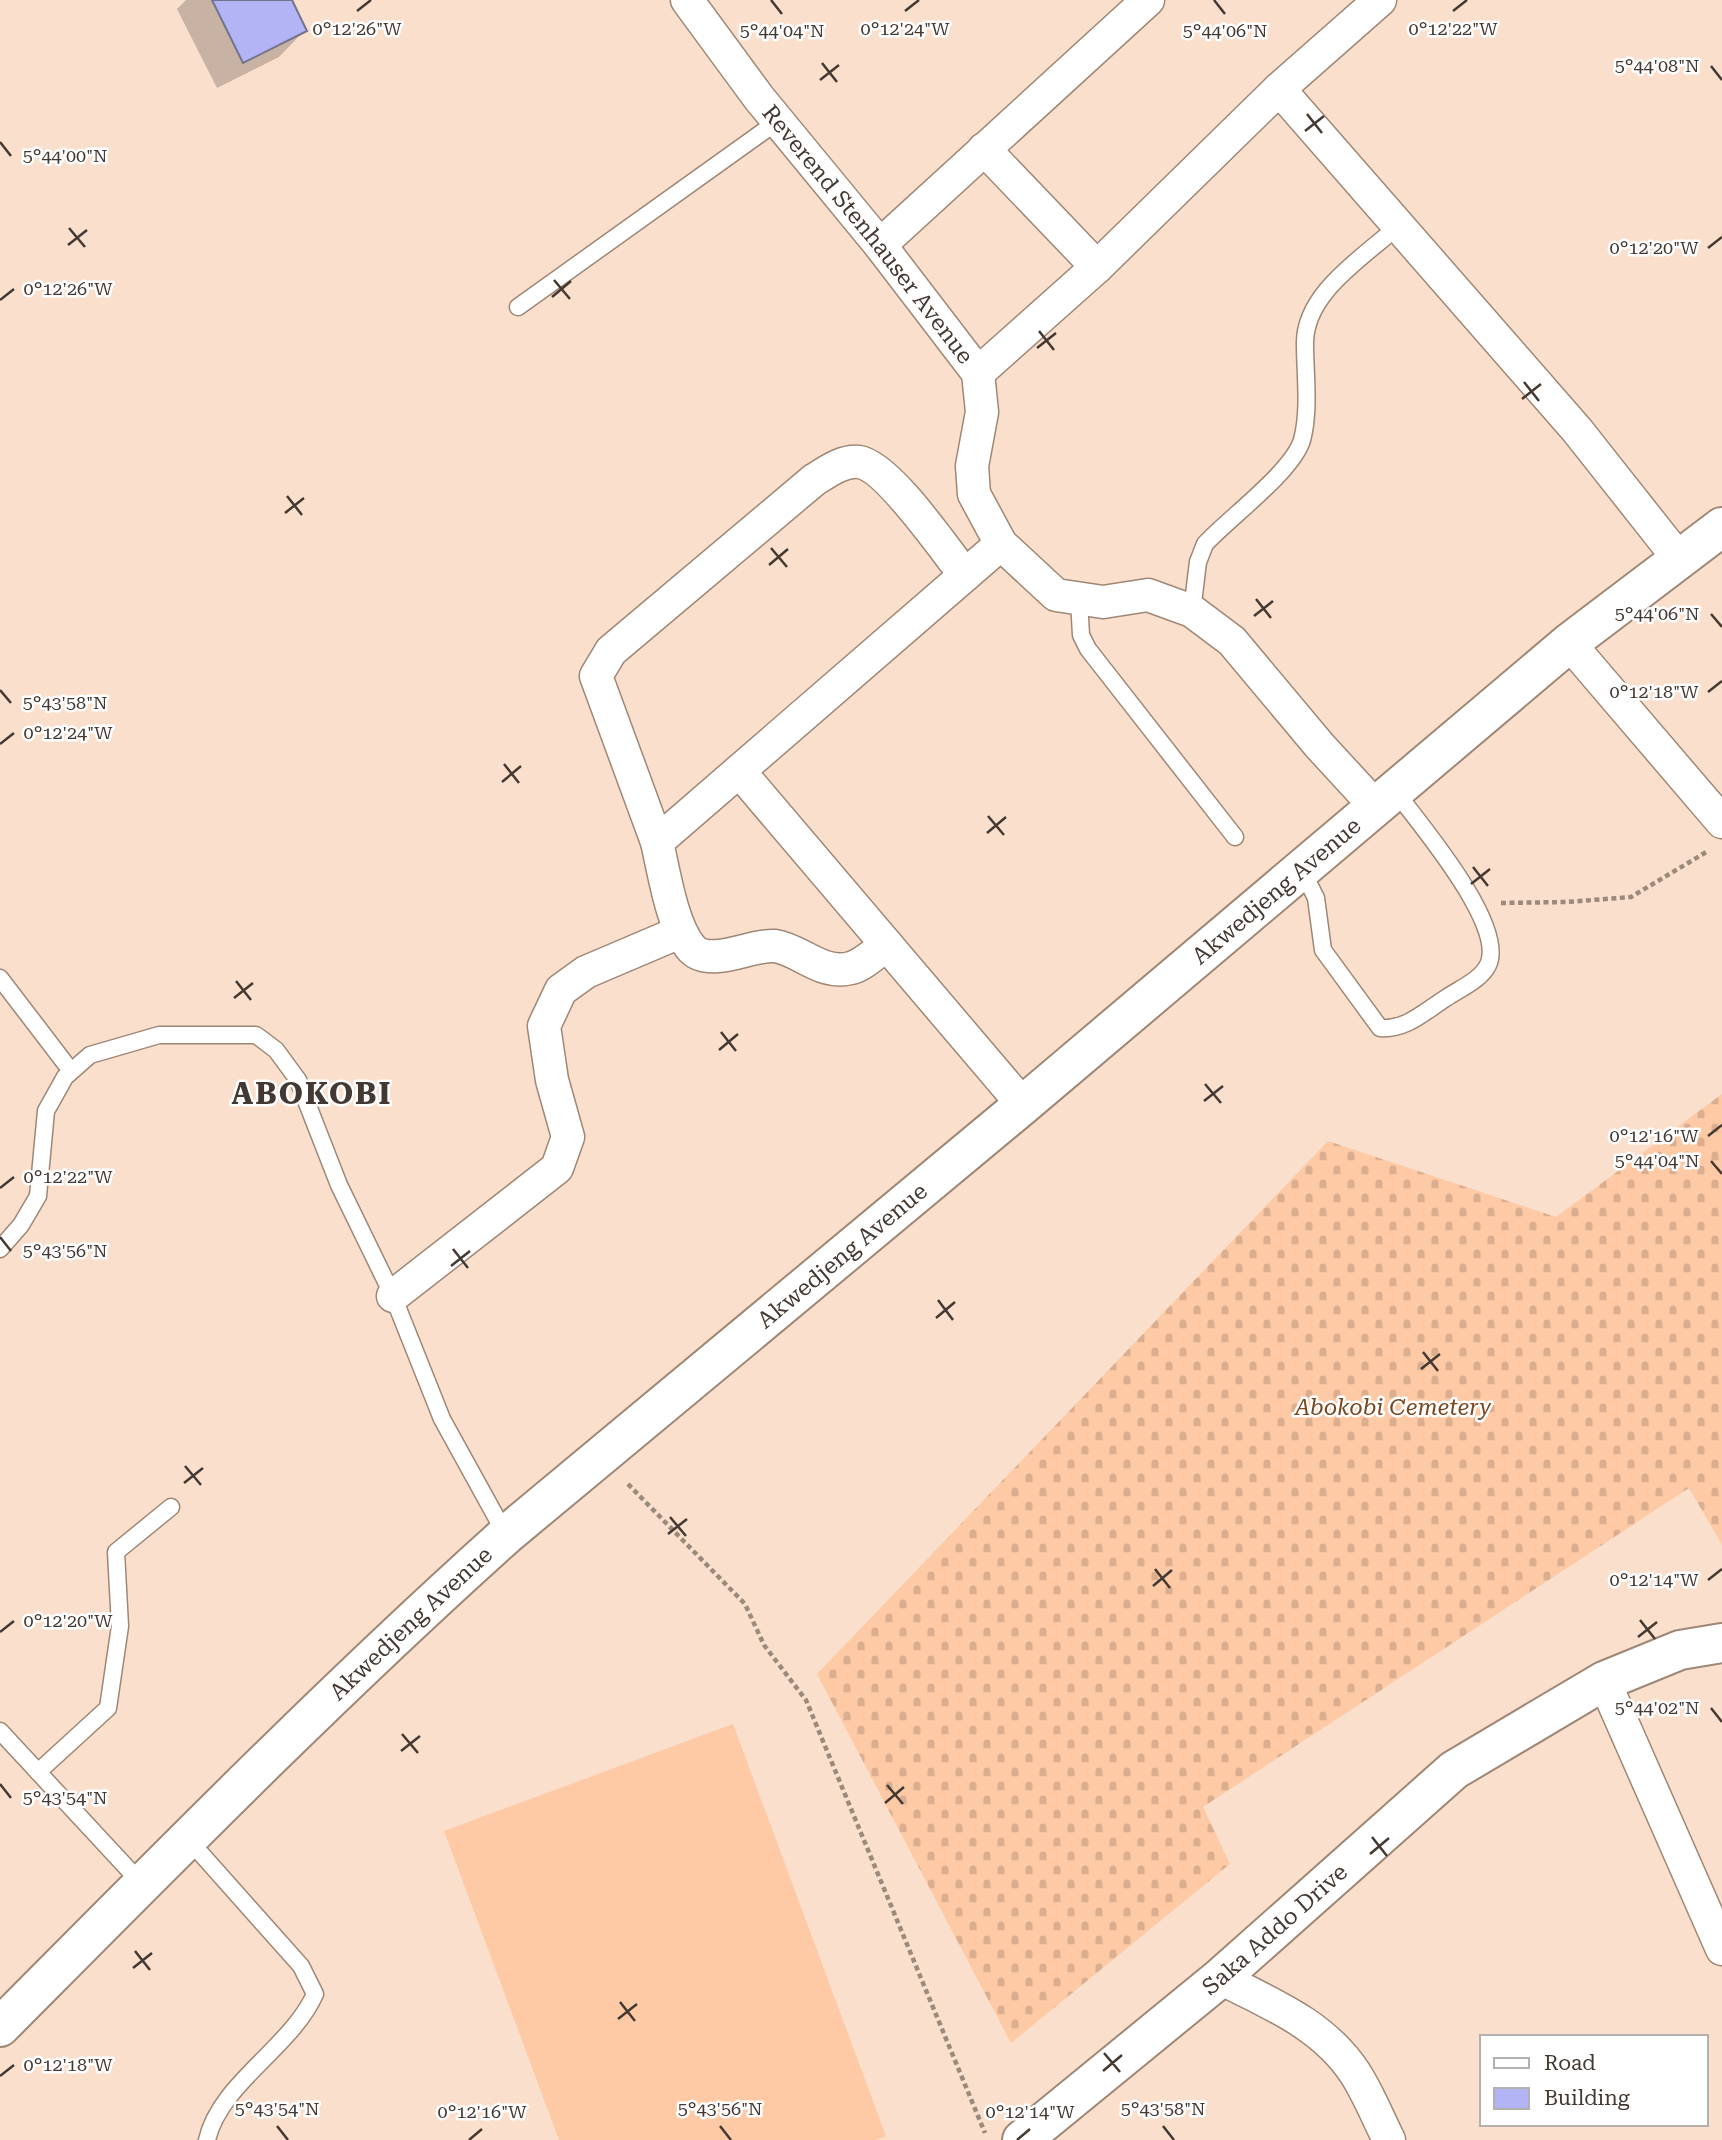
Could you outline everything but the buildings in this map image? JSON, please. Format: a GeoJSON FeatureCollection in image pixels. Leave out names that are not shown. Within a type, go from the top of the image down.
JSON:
{"type":"FeatureCollection","features":[{"type":"Feature","properties":{"kind":"street"},"geometry":{"type":"LineString","coordinates":[[880,245],[1147,0]]}},
{"type":"Feature","properties":{"kind":"street"},"geometry":{"type":"LineString","coordinates":[[978,373],[1097,267],[1279,89],[1380,0]]}},
{"type":"Feature","properties":{"kind":"street","name":"Reverend Stenhauser Avenue"},"geometry":{"type":"LineString","coordinates":[[694,3],[778,121],[880,245],[978,373],[982,412],[972,466],[974,494],[1001,544],[1056,595],[1079,601],[1102,602],[1148,595],[1192,611],[1232,641],[1319,745],[1386,799]]}},
{"type":"Feature","properties":{"kind":"street"},"geometry":{"type":"LineString","coordinates":[[1279,89],[1577,430],[1679,559]]}},
{"type":"Feature","properties":{"kind":"street"},"geometry":{"type":"LineString","coordinates":[[984,149],[1097,267]]}},
{"type":"Feature","properties":{"kind":"street"},"geometry":{"type":"LineString","coordinates":[[887,945],[851,968],[826,969],[777,946],[758,947],[711,957],[694,951],[680,932],[657,842],[596,676],[601,663],[611,651],[814,480],[839,465],[857,461],[871,466],[888,479],[965,575]]}},
{"type":"Feature","properties":{"kind":"street","name":"Akwedjeng Avenue"},"geometry":{"type":"LineString","coordinates":[[0,2027],[187,1837],[425,1608],[506,1535],[1023,1105],[1569,643],[1722,527]]}},
{"type":"Feature","properties":{"kind":"street"},"geometry":{"type":"LineString","coordinates":[[657,842],[1001,544]]}},
{"type":"Feature","properties":{"kind":"street"},"geometry":{"type":"LineString","coordinates":[[1569,643],[1716,836]]}},
{"type":"Feature","properties":{"kind":"street"},"geometry":{"type":"LineString","coordinates":[[739,771],[1023,1105]]}},
{"type":"Feature","properties":{"kind":"street"},"geometry":{"type":"LineString","coordinates":[[393,1296],[556,1168],[568,1137],[552,1080],[544,1026],[561,990],[586,972],[680,932]]}},
{"type":"Feature","properties":{"kind":"street","name":"Saka Addo Drive"},"geometry":{"type":"LineString","coordinates":[[1022,2140],[1220,1978],[1454,1770],[1604,1681],[1680,1650],[1722,1643]]}},
{"type":"Feature","properties":{"kind":"street"},"geometry":{"type":"LineString","coordinates":[[1604,1681],[1722,1949]]}},
{"type":"Feature","properties":{"kind":"street"},"geometry":{"type":"LineString","coordinates":[[1220,1978],[1303,2020],[1335,2049],[1354,2073],[1389,2140]]}},
{"type":"Feature","properties":{"kind":"lane"},"geometry":{"type":"LineString","coordinates":[[518,307],[778,121]]}},
{"type":"Feature","properties":{"kind":"lane"},"geometry":{"type":"LineString","coordinates":[[1192,611],[1198,562],[1205,544],[1291,462],[1302,440],[1304,340],[1309,319],[1324,294],[1398,226]]}},
{"type":"Feature","properties":{"kind":"lane"},"geometry":{"type":"LineString","coordinates":[[1079,601],[1082,635],[1088,649],[1235,837]]}},
{"type":"Feature","properties":{"kind":"lane"},"geometry":{"type":"LineString","coordinates":[[1302,870],[1316,898],[1323,950],[1380,1028],[1397,1029],[1487,968],[1491,957],[1476,903],[1386,799]]}},
{"type":"Feature","properties":{"kind":"lane"},"geometry":{"type":"LineString","coordinates":[[0,978],[71,1071]]}},
{"type":"Feature","properties":{"kind":"lane"},"geometry":{"type":"LineString","coordinates":[[0,1249],[21,1225],[38,1196],[46,1111],[71,1071],[90,1055],[159,1034],[256,1035],[276,1050],[298,1080],[339,1185],[393,1296],[442,1419],[506,1535]]}},
{"type":"Feature","properties":{"kind":"lane"},"geometry":{"type":"LineString","coordinates":[[38,1772],[108,1709],[120,1626],[116,1552],[171,1507]]}},
{"type":"Feature","properties":{"kind":"lane"},"geometry":{"type":"LineString","coordinates":[[0,1731],[142,1884]]}},
{"type":"Feature","properties":{"kind":"lane"},"geometry":{"type":"LineString","coordinates":[[187,1837],[301,1966],[315,1994],[305,2016],[224,2104],[209,2128],[206,2140]]}},
{"type":"Feature","properties":{"kind":"path"},"geometry":{"type":"LineString","coordinates":[[1476,903],[1567,902],[1631,897],[1716,836]]}},
{"type":"Feature","properties":{"kind":"path"},"geometry":{"type":"LineString","coordinates":[[601,1456],[745,1604],[764,1645],[806,1700],[977,2119],[989,2140]]}},
{"type":"Feature","properties":{"kind":"green space","name":"Abokobi Cemetery"},"geometry":{"type":"Polygon","coordinates":[[[1722,1094],[1722,1545],[1689,1488],[1203,1807],[1230,1864],[1011,2043],[817,1674],[1328,1141],[1556,1217],[1722,1094]]]}},
{"type":"Feature","properties":{"kind":"green space"},"geometry":{"type":"Polygon","coordinates":[[[733,1724],[886,2136],[876,2140],[559,2140],[444,1831],[733,1724]]]}},
{"type":"Feature","properties":{"kind":"district","name":"ABOKOBI"},"geometry":{"type":"Point","coordinates":[312,1093]}}]}
